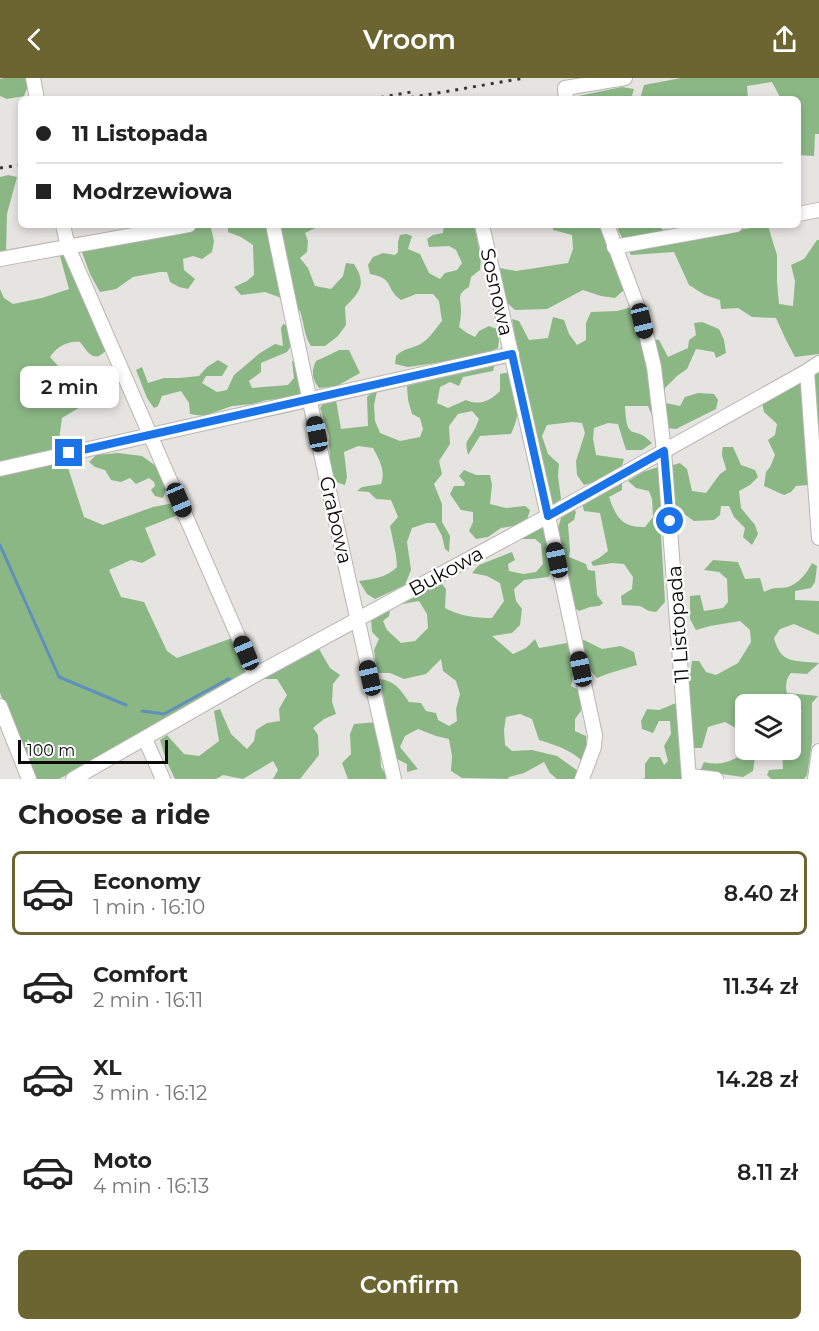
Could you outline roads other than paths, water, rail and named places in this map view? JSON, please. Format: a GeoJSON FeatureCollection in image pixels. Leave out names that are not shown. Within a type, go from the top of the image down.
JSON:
{"type":"FeatureCollection","features":[{"type":"Feature","properties":{"kind":"street"},"geometry":{"type":"LineString","coordinates":[[33,78],[36,96]]}},
{"type":"Feature","properties":{"kind":"street"},"geometry":{"type":"LineString","coordinates":[[565,94],[625,78]]}},
{"type":"Feature","properties":{"kind":"street"},"geometry":{"type":"LineString","coordinates":[[801,213],[819,210]]}},
{"type":"Feature","properties":{"kind":"street"},"geometry":{"type":"LineString","coordinates":[[64,228],[68,247],[255,675]]}},
{"type":"Feature","properties":{"kind":"street"},"geometry":{"type":"LineString","coordinates":[[0,259],[172,228]]}},
{"type":"Feature","properties":{"kind":"street","name":"Grabowa"},"geometry":{"type":"LineString","coordinates":[[274,228],[357,620],[394,779]]}},
{"type":"Feature","properties":{"kind":"street","name":"Sosnowa"},"geometry":{"type":"LineString","coordinates":[[483,228],[595,735],[594,747],[582,779]]}},
{"type":"Feature","properties":{"kind":"street","name":"11 Listopada"},"geometry":{"type":"LineString","coordinates":[[608,228],[642,321],[654,367],[664,451],[689,777]]}},
{"type":"Feature","properties":{"kind":"street"},"geometry":{"type":"LineString","coordinates":[[614,247],[719,228]]}},
{"type":"Feature","properties":{"kind":"street"},"geometry":{"type":"LineString","coordinates":[[0,469],[512,354]]}},
{"type":"Feature","properties":{"kind":"street"},"geometry":{"type":"LineString","coordinates":[[813,367],[819,538]]}},
{"type":"Feature","properties":{"kind":"street","name":"Bukowa"},"geometry":{"type":"LineString","coordinates":[[73,779],[255,675],[548,516],[813,367]]}},
{"type":"Feature","properties":{"kind":"street"},"geometry":{"type":"LineString","coordinates":[[0,706],[29,779]]}},
{"type":"Feature","properties":{"kind":"street"},"geometry":{"type":"LineString","coordinates":[[145,739],[163,779]]}},
{"type":"Feature","properties":{"kind":"street"},"geometry":{"type":"LineString","coordinates":[[814,779],[819,751]]}},
{"type":"Feature","properties":{"kind":"street"},"geometry":{"type":"LineString","coordinates":[[689,777],[716,779]]}},
{"type":"Feature","properties":{"kind":"waterway"},"geometry":{"type":"LineString","coordinates":[[0,545],[59,677],[126,705]]}},
{"type":"Feature","properties":{"kind":"waterway"},"geometry":{"type":"LineString","coordinates":[[142,711],[164,714],[228,679],[235,682]]}},
{"type":"Feature","properties":{"kind":"railway"},"geometry":{"type":"LineString","coordinates":[[420,96],[525,78]]}},
{"type":"Feature","properties":{"kind":"railway"},"geometry":{"type":"LineString","coordinates":[[389,96],[411,92]]}},
{"type":"Feature","properties":{"kind":"railway"},"geometry":{"type":"LineString","coordinates":[[0,168],[18,165]]}}]}
